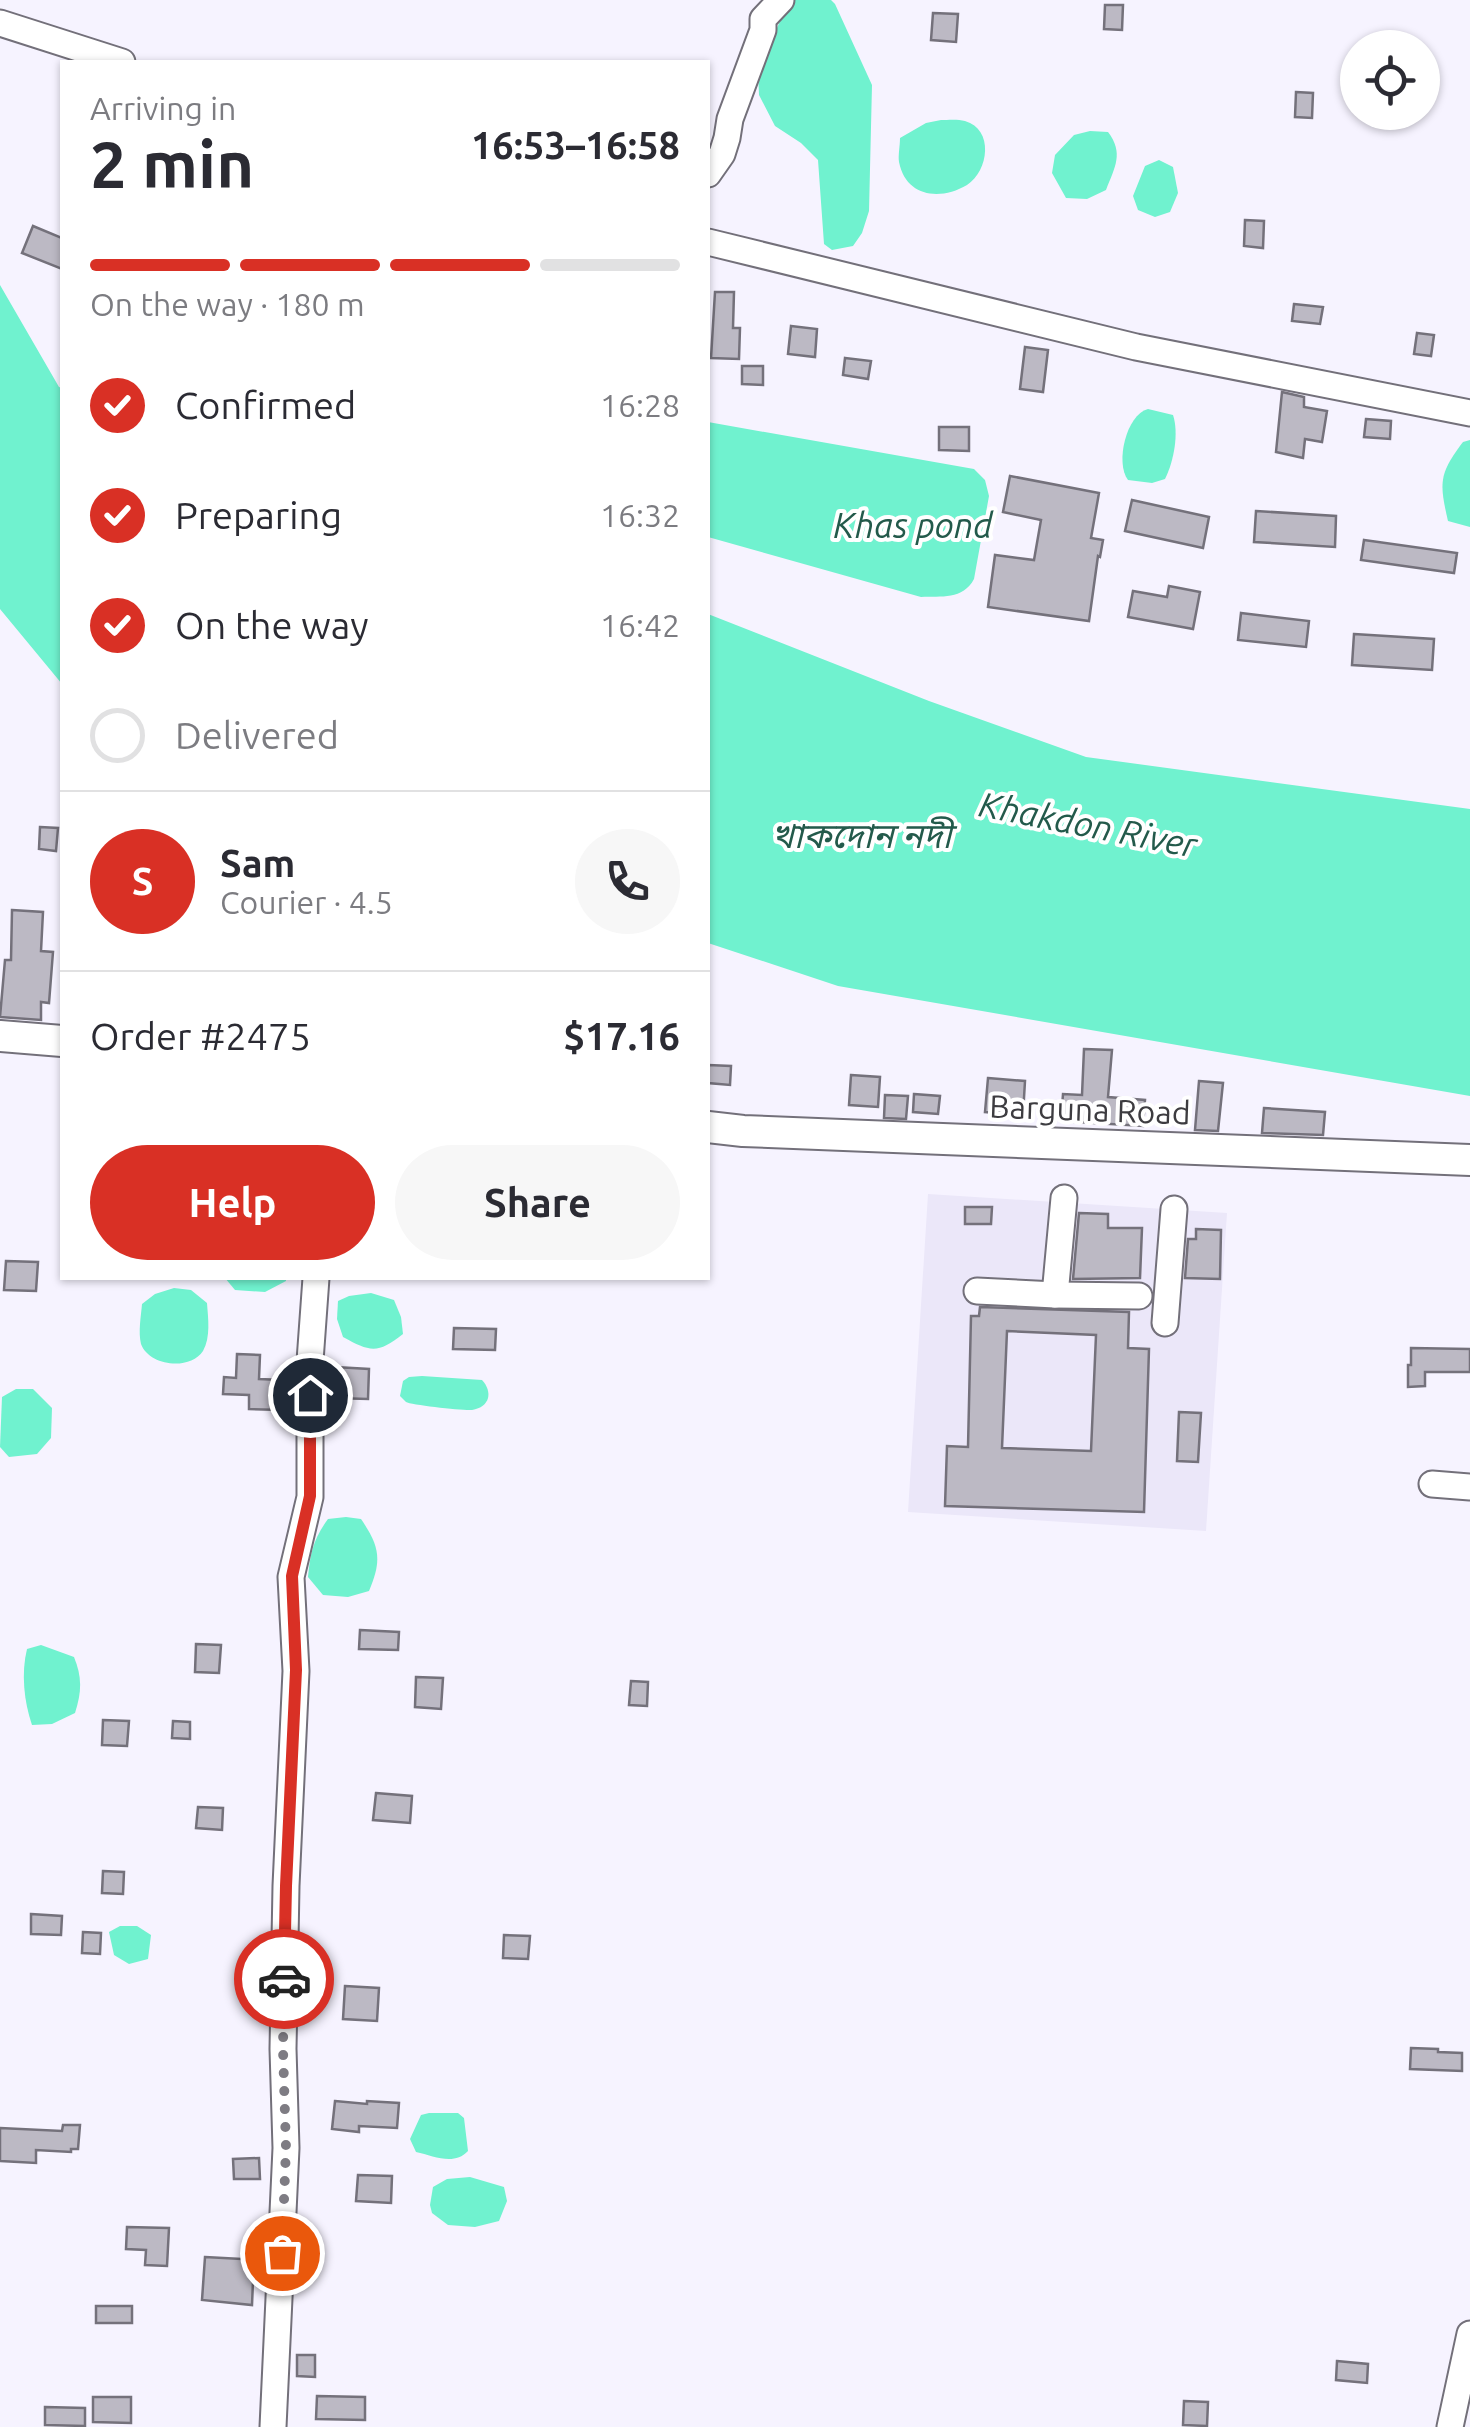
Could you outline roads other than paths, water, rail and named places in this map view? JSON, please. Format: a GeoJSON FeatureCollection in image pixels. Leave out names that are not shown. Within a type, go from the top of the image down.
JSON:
{"type":"FeatureCollection","features":[{"type":"Feature","properties":{"kind":"main road"},"geometry":{"type":"LineString","coordinates":[[0,1036],[60,1042]]}},
{"type":"Feature","properties":{"kind":"main road","name":"Barguna Road"},"geometry":{"type":"LineString","coordinates":[[710,1126],[743,1132],[1470,1160]]}},
{"type":"Feature","properties":{"kind":"street"},"geometry":{"type":"LineString","coordinates":[[710,171],[728,138],[730,119],[763,19],[780,0]]}},
{"type":"Feature","properties":{"kind":"street"},"geometry":{"type":"LineString","coordinates":[[0,23],[116,60]]}},
{"type":"Feature","properties":{"kind":"street"},"geometry":{"type":"LineString","coordinates":[[710,242],[1136,347],[1470,413]]}},
{"type":"Feature","properties":{"kind":"street"},"geometry":{"type":"LineString","coordinates":[[1055,1295],[1064,1198]]}},
{"type":"Feature","properties":{"kind":"street"},"geometry":{"type":"LineString","coordinates":[[1165,1323],[1174,1208]]}},
{"type":"Feature","properties":{"kind":"street"},"geometry":{"type":"LineString","coordinates":[[273,2427],[286,2166],[286,1886],[296,1670],[292,1576],[310,1496],[310,1361],[316,1280]]}},
{"type":"Feature","properties":{"kind":"street"},"geometry":{"type":"LineString","coordinates":[[977,1291],[1140,1296]]}},
{"type":"Feature","properties":{"kind":"street"},"geometry":{"type":"LineString","coordinates":[[1432,1484],[1470,1488]]}},
{"type":"Feature","properties":{"kind":"street"},"geometry":{"type":"LineString","coordinates":[[1450,2427],[1470,2334]]}},
{"type":"Feature","properties":{"kind":"water"},"geometry":{"type":"Polygon","coordinates":[[[792,0],[831,0],[835,4],[872,85],[869,211],[853,246],[832,250],[824,244],[818,160],[775,126],[759,95],[758,71],[792,0]]]}},
{"type":"Feature","properties":{"kind":"water"},"geometry":{"type":"Polygon","coordinates":[[[962,120],[974,125],[984,141],[984,161],[967,185],[946,193],[926,193],[916,189],[903,174],[900,138],[926,123],[962,120]]]}},
{"type":"Feature","properties":{"kind":"water"},"geometry":{"type":"Polygon","coordinates":[[[1108,132],[1113,140],[1117,154],[1112,174],[1106,190],[1087,199],[1066,198],[1052,173],[1055,155],[1074,135],[1108,132]]]}},
{"type":"Feature","properties":{"kind":"water"},"geometry":{"type":"Polygon","coordinates":[[[1159,160],[1173,167],[1178,193],[1170,212],[1155,217],[1138,210],[1133,196],[1145,166],[1159,160]]]}},
{"type":"Feature","properties":{"kind":"water"},"geometry":{"type":"Polygon","coordinates":[[[0,285],[60,387],[60,682],[0,609],[0,285]]]}},
{"type":"Feature","properties":{"kind":"water"},"geometry":{"type":"Polygon","coordinates":[[[1148,409],[1173,415],[1176,430],[1165,479],[1152,483],[1128,480],[1123,463],[1129,430],[1140,413],[1148,409]]]}},
{"type":"Feature","properties":{"kind":"water","name":"Khas pond"},"geometry":{"type":"Polygon","coordinates":[[[710,422],[974,469],[985,480],[989,496],[974,579],[958,594],[921,597],[710,538],[710,422]]]}},
{"type":"Feature","properties":{"kind":"water"},"geometry":{"type":"Polygon","coordinates":[[[1470,440],[1470,527],[1448,521],[1442,487],[1449,462],[1463,442],[1470,440]]]}},
{"type":"Feature","properties":{"kind":"water","name":"খাকদোন নদী"},"geometry":{"type":"Polygon","coordinates":[[[710,615],[929,701],[1086,757],[1470,809],[1470,1096],[838,986],[710,944],[710,615]]]}},
{"type":"Feature","properties":{"kind":"water"},"geometry":{"type":"Polygon","coordinates":[[[227,1280],[286,1280],[265,1292],[235,1290],[227,1280]]]}},
{"type":"Feature","properties":{"kind":"water"},"geometry":{"type":"Polygon","coordinates":[[[174,1288],[191,1290],[207,1303],[208,1315],[206,1346],[197,1357],[180,1363],[152,1357],[141,1344],[140,1334],[142,1304],[155,1294],[174,1288]]]}},
{"type":"Feature","properties":{"kind":"water"},"geometry":{"type":"Polygon","coordinates":[[[371,1293],[394,1300],[403,1334],[374,1349],[343,1337],[337,1319],[338,1301],[371,1293]]]}},
{"type":"Feature","properties":{"kind":"water"},"geometry":{"type":"Polygon","coordinates":[[[422,1376],[482,1380],[488,1398],[483,1406],[472,1410],[406,1402],[400,1396],[403,1381],[422,1376]]]}},
{"type":"Feature","properties":{"kind":"water"},"geometry":{"type":"Polygon","coordinates":[[[16,1389],[33,1389],[52,1408],[51,1438],[37,1454],[9,1457],[0,1447],[2,1397],[16,1389]]]}},
{"type":"Feature","properties":{"kind":"water"},"geometry":{"type":"Polygon","coordinates":[[[328,1519],[361,1519],[372,1538],[377,1554],[373,1580],[369,1591],[348,1597],[323,1595],[308,1577],[314,1546],[328,1519]]]}},
{"type":"Feature","properties":{"kind":"water"},"geometry":{"type":"Polygon","coordinates":[[[41,1645],[74,1657],[80,1691],[75,1713],[52,1724],[32,1725],[24,1687],[25,1658],[27,1649],[41,1645]]]}},
{"type":"Feature","properties":{"kind":"water"},"geometry":{"type":"Polygon","coordinates":[[[120,1926],[137,1926],[151,1935],[148,1959],[129,1964],[114,1955],[109,1932],[120,1926]]]}},
{"type":"Feature","properties":{"kind":"water"},"geometry":{"type":"Polygon","coordinates":[[[458,2113],[464,2118],[468,2151],[450,2159],[416,2152],[410,2139],[421,2115],[458,2113]]]}},
{"type":"Feature","properties":{"kind":"water"},"geometry":{"type":"Polygon","coordinates":[[[470,2177],[504,2187],[507,2201],[499,2221],[475,2227],[448,2225],[432,2213],[433,2187],[447,2179],[470,2177]]]}},
{"type":"Feature","properties":{"kind":"water label","name":"Khakdon River"},"geometry":{"type":"Point","coordinates":[1088,825]}}]}
